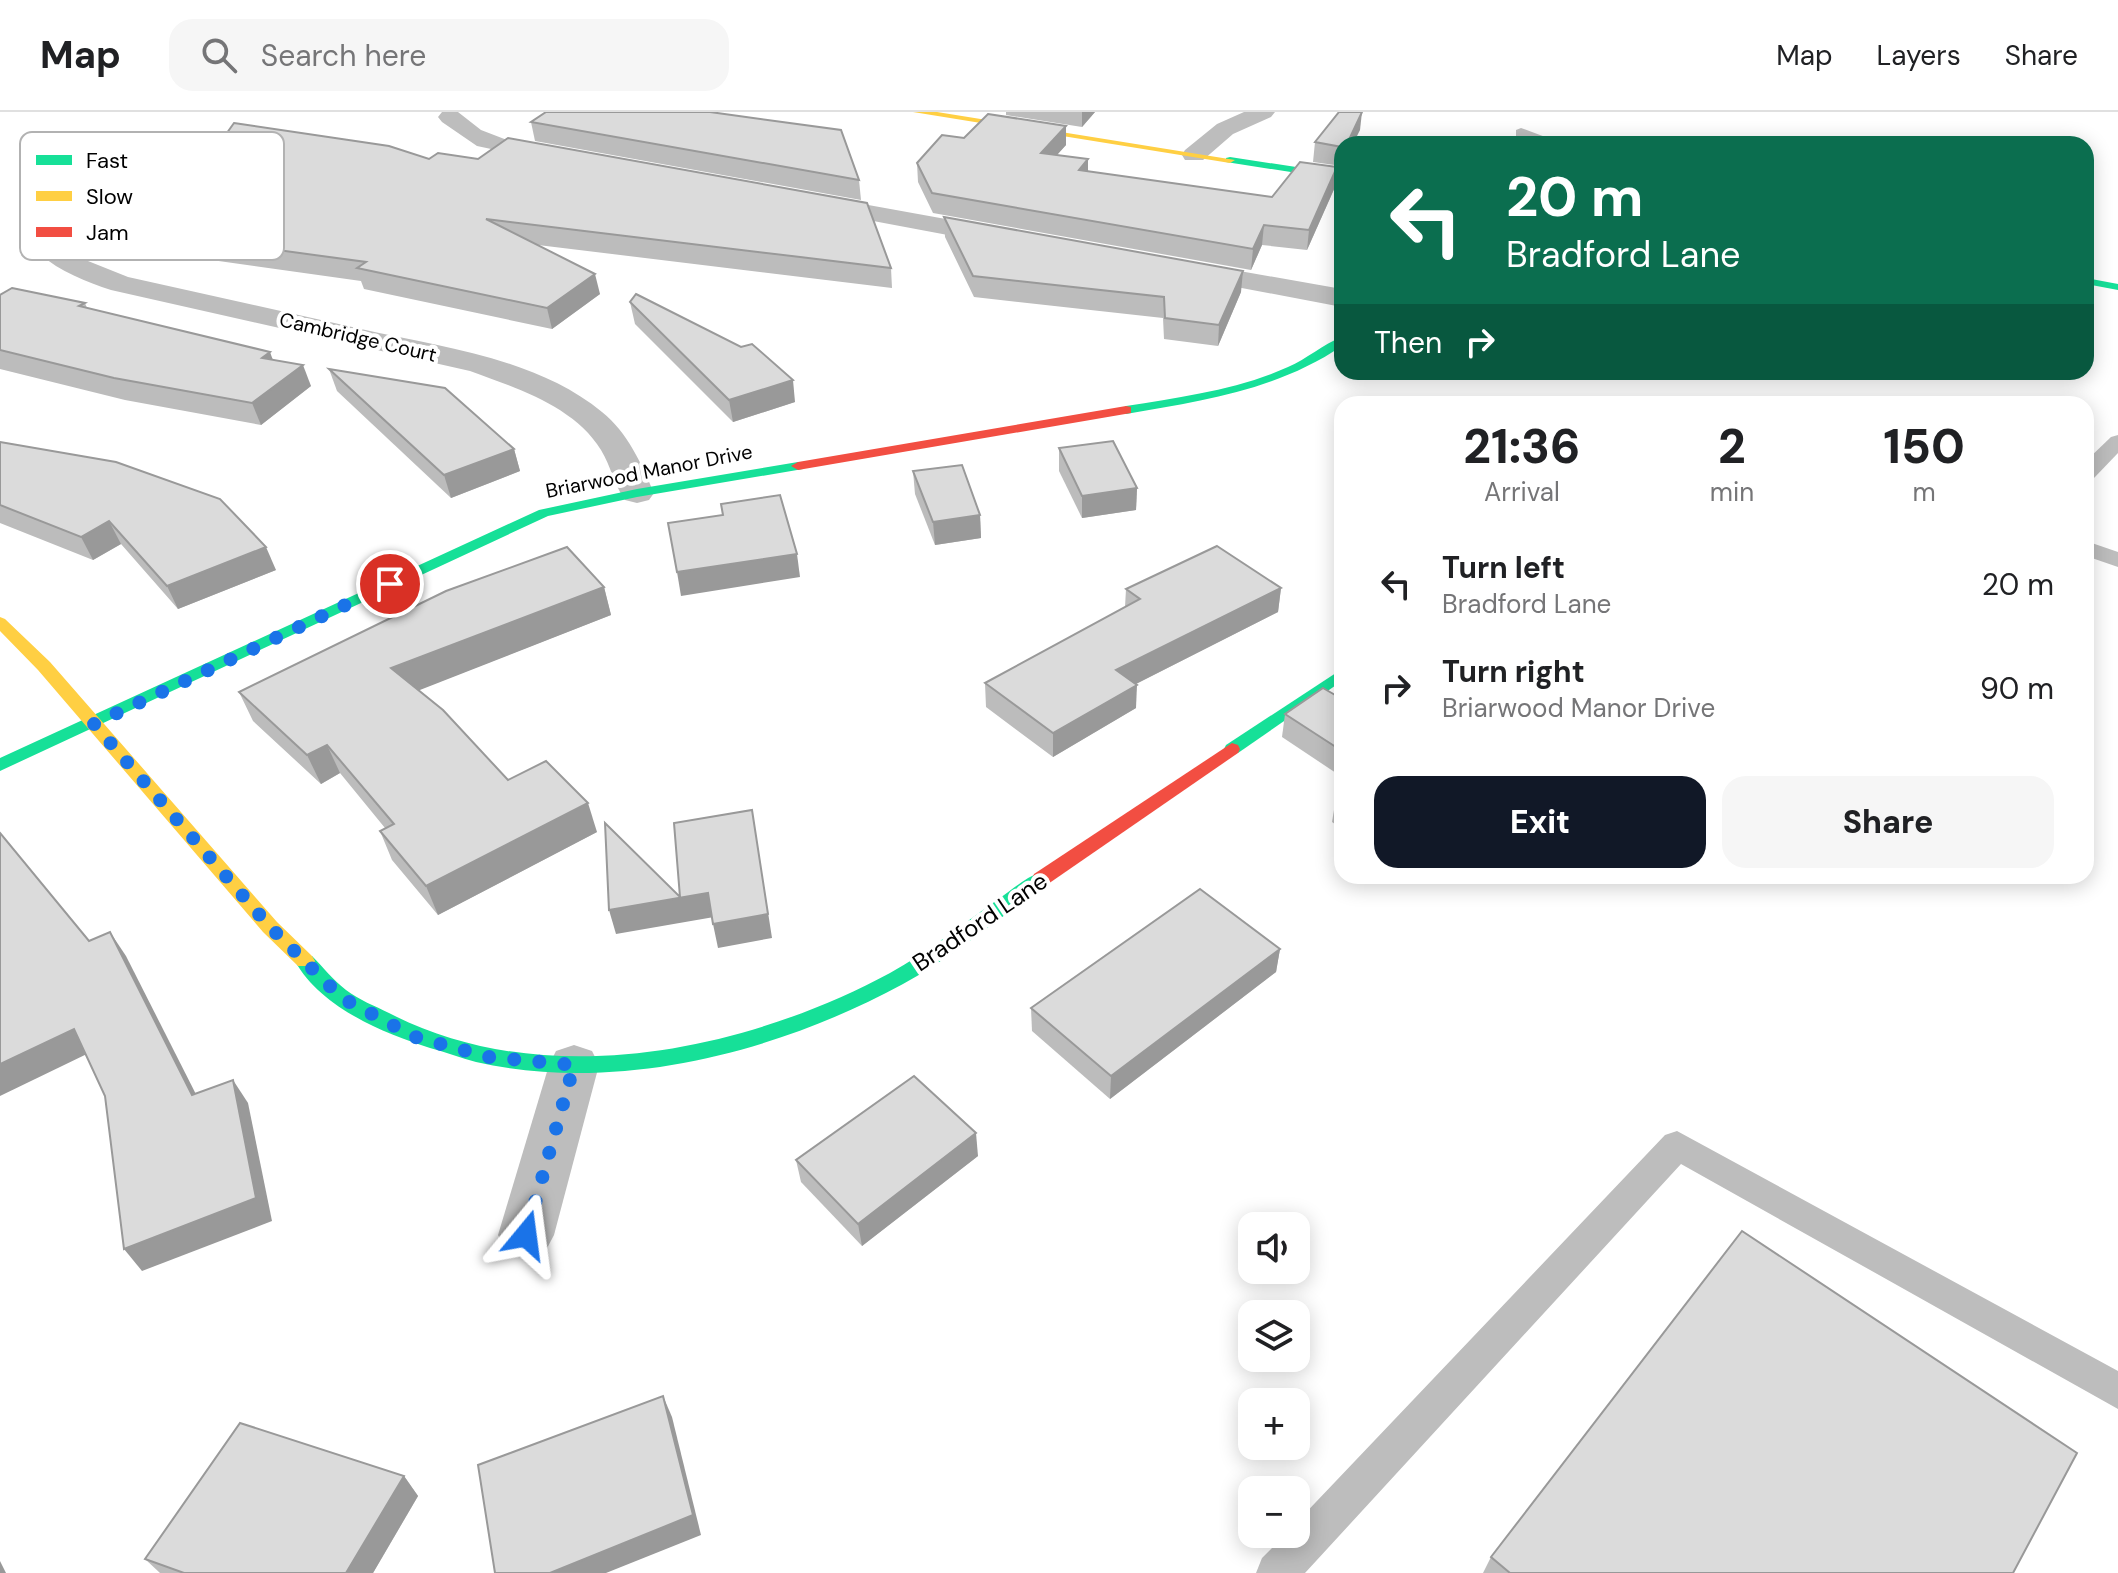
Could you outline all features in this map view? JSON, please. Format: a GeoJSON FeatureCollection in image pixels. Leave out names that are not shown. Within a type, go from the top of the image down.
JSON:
{"type":"FeatureCollection","features":[{"type":"Feature","properties":{"kind":"street"},"geometry":{"type":"LineString","coordinates":[[918,112],[1334,176]]}},
{"type":"Feature","properties":{"kind":"street"},"geometry":{"type":"LineString","coordinates":[[1194,155],[1212,137],[1263,112]]}},
{"type":"Feature","properties":{"kind":"street"},"geometry":{"type":"LineString","coordinates":[[450,117],[461,128],[487,141],[575,159]]}},
{"type":"Feature","properties":{"kind":"street"},"geometry":{"type":"LineString","coordinates":[[788,198],[1019,240]]}},
{"type":"Feature","properties":{"kind":"street","name":"Cambridge Court"},"geometry":{"type":"LineString","coordinates":[[65,260],[89,273],[121,284],[479,364],[522,380],[564,399],[595,424],[618,450],[637,493]]}},
{"type":"Feature","properties":{"kind":"street"},"geometry":{"type":"LineString","coordinates":[[1160,265],[1334,297]]}},
{"type":"Feature","properties":{"kind":"street"},"geometry":{"type":"LineString","coordinates":[[2094,282],[2118,287]]}},
{"type":"Feature","properties":{"kind":"street","name":"Briarwood Manor Drive"},"geometry":{"type":"LineString","coordinates":[[0,765],[544,513],[637,493],[1233,392],[1287,374],[1334,348]]}},
{"type":"Feature","properties":{"kind":"street","name":"Bradford Lane"},"geometry":{"type":"LineString","coordinates":[[0,622],[94,724],[270,927],[342,998],[415,1037],[489,1057],[574,1065],[663,1058],[750,1039],[825,1011],[897,978],[1334,679]]}},
{"type":"Feature","properties":{"kind":"street"},"geometry":{"type":"LineString","coordinates":[[526,1235],[574,1065]]}},
{"type":"Feature","properties":{"kind":"lane"},"geometry":{"type":"LineString","coordinates":[[1521,133],[1529,136]]}},
{"type":"Feature","properties":{"kind":"lane"},"geometry":{"type":"LineString","coordinates":[[2094,465],[2118,441]]}},
{"type":"Feature","properties":{"kind":"lane"},"geometry":{"type":"LineString","coordinates":[[2094,551],[2118,560]]}},
{"type":"Feature","properties":{"kind":"lane"},"geometry":{"type":"LineString","coordinates":[[1277,1573],[1677,1145],[2118,1391]]}},
{"type":"Feature","properties":{"kind":"building"},"geometry":{"type":"Polygon","coordinates":[[[546,112],[710,112],[841,130],[859,180],[531,122],[546,112]]]}},
{"type":"Feature","properties":{"kind":"building"},"geometry":{"type":"Polygon","coordinates":[[[1339,112],[1362,112],[1351,136],[1334,136],[1334,146],[1315,142],[1339,112]]]}},
{"type":"Feature","properties":{"kind":"building"},"geometry":{"type":"Polygon","coordinates":[[[988,114],[1066,126],[1041,153],[1088,159],[1079,170],[1272,197],[1300,162],[1334,167],[1334,174],[1309,230],[1264,225],[1253,249],[932,193],[917,163],[942,135],[964,138],[988,114]]]}},
{"type":"Feature","properties":{"kind":"building"},"geometry":{"type":"Polygon","coordinates":[[[234,123],[389,146],[429,159],[438,153],[478,159],[508,138],[867,203],[891,268],[486,219],[595,274],[547,308],[357,268],[366,262],[284,251],[284,132],[228,132],[234,123]]]}},
{"type":"Feature","properties":{"kind":"building"},"geometry":{"type":"Polygon","coordinates":[[[944,217],[1243,271],[1219,325],[1165,318],[1164,297],[973,276],[944,217]]]}},
{"type":"Feature","properties":{"kind":"building"},"geometry":{"type":"Polygon","coordinates":[[[12,288],[85,303],[79,306],[270,352],[262,358],[303,365],[252,403],[114,378],[0,350],[0,295],[12,288]]]}},
{"type":"Feature","properties":{"kind":"building"},"geometry":{"type":"Polygon","coordinates":[[[636,294],[741,347],[752,344],[793,380],[729,400],[630,302],[636,294]]]}},
{"type":"Feature","properties":{"kind":"building"},"geometry":{"type":"Polygon","coordinates":[[[329,369],[445,388],[514,449],[444,475],[329,369]]]}},
{"type":"Feature","properties":{"kind":"building"},"geometry":{"type":"Polygon","coordinates":[[[1113,441],[1137,488],[1082,496],[1059,448],[1113,441]]]}},
{"type":"Feature","properties":{"kind":"building"},"geometry":{"type":"Polygon","coordinates":[[[0,442],[116,462],[220,499],[266,547],[167,586],[109,521],[81,537],[0,505],[0,442]]]}},
{"type":"Feature","properties":{"kind":"building"},"geometry":{"type":"Polygon","coordinates":[[[962,465],[980,515],[933,522],[913,471],[962,465]]]}},
{"type":"Feature","properties":{"kind":"building"},"geometry":{"type":"Polygon","coordinates":[[[780,495],[797,554],[677,572],[668,523],[723,515],[721,504],[780,495]]]}},
{"type":"Feature","properties":{"kind":"building"},"geometry":{"type":"Polygon","coordinates":[[[1217,546],[1281,588],[1116,670],[1137,685],[1053,733],[985,683],[1140,599],[1126,589],[1217,546]]]}},
{"type":"Feature","properties":{"kind":"building"},"geometry":{"type":"Polygon","coordinates":[[[567,547],[604,587],[391,668],[443,710],[508,780],[546,761],[588,803],[426,886],[380,831],[394,824],[327,745],[307,755],[239,692],[446,591],[567,547]]]}},
{"type":"Feature","properties":{"kind":"building"},"geometry":{"type":"Polygon","coordinates":[[[1323,688],[1334,694],[1334,746],[1285,714],[1323,688]]]}},
{"type":"Feature","properties":{"kind":"building"},"geometry":{"type":"Polygon","coordinates":[[[752,810],[768,914],[713,924],[708,893],[609,910],[605,823],[680,897],[674,823],[752,810]]]}},
{"type":"Feature","properties":{"kind":"building"},"geometry":{"type":"Polygon","coordinates":[[[0,833],[89,941],[110,932],[192,1095],[233,1080],[256,1198],[124,1249],[105,1096],[74,1029],[0,1064],[0,833]]]}},
{"type":"Feature","properties":{"kind":"building"},"geometry":{"type":"Polygon","coordinates":[[[1200,889],[1280,949],[1111,1076],[1031,1008],[1200,889]]]}},
{"type":"Feature","properties":{"kind":"building"},"geometry":{"type":"Polygon","coordinates":[[[914,1076],[976,1133],[858,1224],[796,1160],[914,1076]]]}},
{"type":"Feature","properties":{"kind":"building"},"geometry":{"type":"Polygon","coordinates":[[[1742,1231],[2077,1453],[2013,1573],[1510,1573],[1491,1557],[1742,1231]]]}},
{"type":"Feature","properties":{"kind":"building"},"geometry":{"type":"Polygon","coordinates":[[[663,1396],[693,1515],[550,1573],[495,1573],[478,1465],[663,1396]]]}},
{"type":"Feature","properties":{"kind":"building"},"geometry":{"type":"Polygon","coordinates":[[[240,1423],[404,1476],[346,1573],[184,1573],[145,1559],[240,1423]]]}},
{"type":"Feature","properties":{"kind":"traffic: fast"},"geometry":{"type":"LineString","coordinates":[[1230,160],[1334,176]]}},
{"type":"Feature","properties":{"kind":"traffic: fast"},"geometry":{"type":"LineString","coordinates":[[2094,282],[2118,287]]}},
{"type":"Feature","properties":{"kind":"traffic: fast"},"geometry":{"type":"LineString","coordinates":[[1126,410],[1238,389],[1292,370],[1334,346]]}},
{"type":"Feature","properties":{"kind":"traffic: fast"},"geometry":{"type":"LineString","coordinates":[[0,765],[544,513],[637,493],[798,466]]}},
{"type":"Feature","properties":{"kind":"traffic: fast"},"geometry":{"type":"LineString","coordinates":[[1232,749],[1334,679]]}},
{"type":"Feature","properties":{"kind":"traffic: fast"},"geometry":{"type":"LineString","coordinates":[[305,961],[344,999],[409,1033],[477,1054],[548,1063],[620,1062],[692,1052],[763,1034],[831,1010],[902,975],[1041,879]]}},
{"type":"Feature","properties":{"kind":"traffic: slow"},"geometry":{"type":"LineString","coordinates":[[918,112],[1230,160]]}},
{"type":"Feature","properties":{"kind":"traffic: slow"},"geometry":{"type":"LineString","coordinates":[[0,622],[44,666],[270,927],[305,961]]}},
{"type":"Feature","properties":{"kind":"traffic: jam"},"geometry":{"type":"LineString","coordinates":[[798,466],[1126,410]]}},
{"type":"Feature","properties":{"kind":"traffic: jam"},"geometry":{"type":"LineString","coordinates":[[1041,879],[1232,749]]}},
{"type":"Feature","properties":{"kind":"route"},"geometry":{"type":"LineString","coordinates":[[390,584],[94,724],[270,927],[342,998],[415,1037],[489,1057],[574,1065],[526,1235]]}}]}
